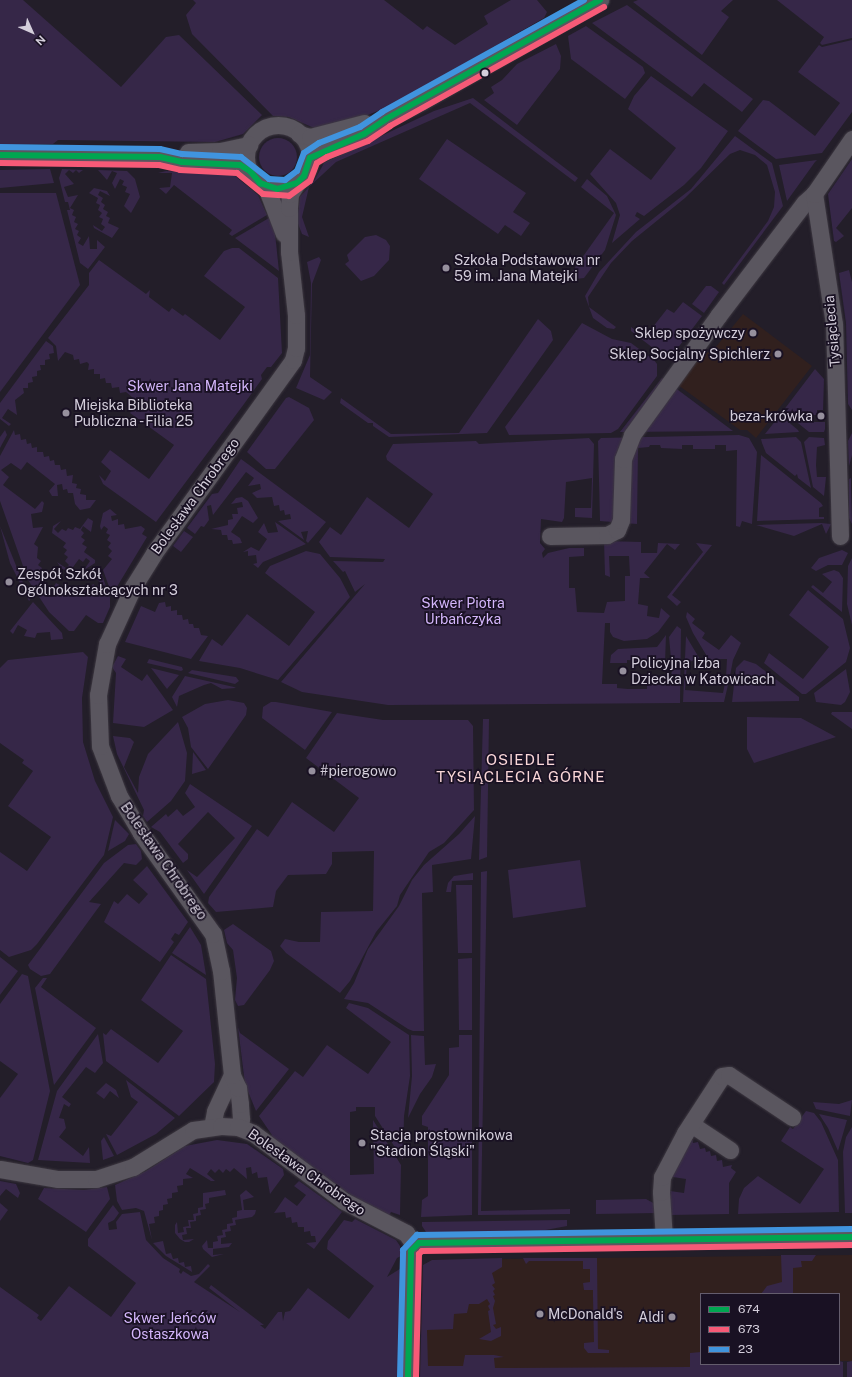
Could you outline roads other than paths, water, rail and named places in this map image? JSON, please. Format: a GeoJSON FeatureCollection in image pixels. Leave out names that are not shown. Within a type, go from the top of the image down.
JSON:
{"type":"FeatureCollection","features":[{"type":"Feature","properties":{"kind":"street"},"geometry":{"type":"LineString","coordinates":[[310,158],[364,134],[386,119],[422,101],[600,0]]}},
{"type":"Feature","properties":{"kind":"street"},"geometry":{"type":"LineString","coordinates":[[250,171],[246,158],[249,145],[262,128],[273,125],[283,125],[299,134],[310,137],[386,119]]}},
{"type":"Feature","properties":{"kind":"street"},"geometry":{"type":"LineString","coordinates":[[160,156],[181,162],[240,165],[250,171],[266,186],[277,189],[297,182],[304,176],[310,158],[308,146],[299,134]]}},
{"type":"Feature","properties":{"kind":"street"},"geometry":{"type":"LineString","coordinates":[[550,536],[607,535],[617,530],[621,520],[623,459],[632,435],[740,287],[804,203],[814,194],[852,139]]}},
{"type":"Feature","properties":{"kind":"street"},"geometry":{"type":"LineString","coordinates":[[0,155],[160,156],[182,151],[205,152],[249,145]]}},
{"type":"Feature","properties":{"kind":"street","name":"Bolesława Chrobrego"},"geometry":{"type":"LineString","coordinates":[[238,1127],[241,1119],[238,1088],[232,1075],[221,971],[213,934],[141,833],[119,796],[100,746],[98,695],[111,634],[136,582],[154,553],[293,360],[296,348],[296,315],[289,250],[289,208],[290,194],[297,182]]}},
{"type":"Feature","properties":{"kind":"street","name":"Bolesława Chrobrego"},"geometry":{"type":"LineString","coordinates":[[266,186],[289,250]]}},
{"type":"Feature","properties":{"kind":"street","name":"Tysiąclecia"},"geometry":{"type":"LineString","coordinates":[[814,194],[834,324],[840,536]]}},
{"type":"Feature","properties":{"kind":"street"},"geometry":{"type":"LineString","coordinates":[[212,1126],[215,1110],[232,1075]]}},
{"type":"Feature","properties":{"kind":"street"},"geometry":{"type":"LineString","coordinates":[[664,1239],[662,1177],[691,1124],[722,1076],[729,1075],[792,1117]]}},
{"type":"Feature","properties":{"kind":"street"},"geometry":{"type":"LineString","coordinates":[[691,1124],[730,1150]]}},
{"type":"Feature","properties":{"kind":"street","name":"Bolesława Chrobrego"},"geometry":{"type":"LineString","coordinates":[[0,1169],[58,1179],[96,1179],[133,1167],[193,1130],[212,1126],[238,1127],[254,1133],[344,1201],[406,1233],[414,1245]]}},
{"type":"Feature","properties":{"kind":"street"},"geometry":{"type":"LineString","coordinates":[[408,1377],[411,1252],[414,1245],[430,1242],[852,1237]]}},
{"type":"Feature","properties":{"kind":"place","name":"Szkoła Podstawowa nr 59 im. Jana Matejki"},"geometry":{"type":"Point","coordinates":[446,268]}},
{"type":"Feature","properties":{"kind":"place","name":"Sklep spożywczy"},"geometry":{"type":"Point","coordinates":[753,333]}},
{"type":"Feature","properties":{"kind":"place","name":"Sklep Socjalny Spichlerz"},"geometry":{"type":"Point","coordinates":[778,354]}},
{"type":"Feature","properties":{"kind":"place","name":"Miejska Biblioteka Publiczna - Filia 25"},"geometry":{"type":"Point","coordinates":[66,413]}},
{"type":"Feature","properties":{"kind":"place","name":"beza-krówka"},"geometry":{"type":"Point","coordinates":[821,416]}},
{"type":"Feature","properties":{"kind":"place","name":"Zespół Szkół Ogólnokształcących nr 3"},"geometry":{"type":"Point","coordinates":[9,582]}},
{"type":"Feature","properties":{"kind":"place","name":"Policyjna Izba Dziecka w Katowicach"},"geometry":{"type":"Point","coordinates":[623,671]}},
{"type":"Feature","properties":{"kind":"place","name":"#pierogowo"},"geometry":{"type":"Point","coordinates":[312,771]}},
{"type":"Feature","properties":{"kind":"place","name":"Stacja prostownikowa \"Stadion Śląski\""},"geometry":{"type":"Point","coordinates":[362,1143]}},
{"type":"Feature","properties":{"kind":"place","name":"McDonald's"},"geometry":{"type":"Point","coordinates":[540,1314]}},
{"type":"Feature","properties":{"kind":"place","name":"Aldi"},"geometry":{"type":"Point","coordinates":[672,1317]}},
{"type":"Feature","properties":{"kind":"district","name":"OSIEDLE TYSIĄCLECIA GÓRNE"},"geometry":{"type":"Point","coordinates":[521,768]}},
{"type":"Feature","properties":{"kind":"park label","name":"Skwer Jana Matejki"},"geometry":{"type":"Point","coordinates":[190,386]}},
{"type":"Feature","properties":{"kind":"park label","name":"Skwer Piotra Urbańczyka"},"geometry":{"type":"Point","coordinates":[463,612]}},
{"type":"Feature","properties":{"kind":"park label","name":"Skwer Jeńców Ostaszkowa"},"geometry":{"type":"Point","coordinates":[170,1326]}}]}
